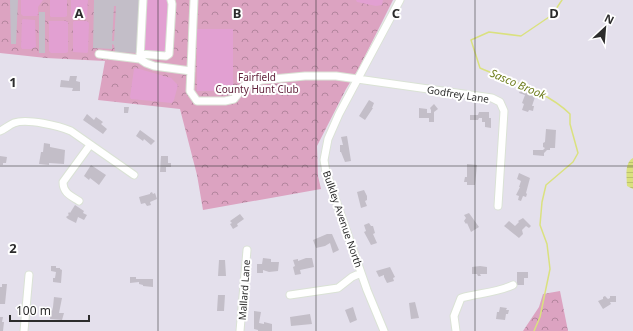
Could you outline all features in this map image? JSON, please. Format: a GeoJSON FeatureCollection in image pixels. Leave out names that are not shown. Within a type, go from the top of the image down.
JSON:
{"type":"FeatureCollection","features":[{"type":"Feature","properties":{"kind":"street"},"geometry":{"type":"LineString","coordinates":[[143,0],[140,56],[146,64],[191,71]]}},
{"type":"Feature","properties":{"kind":"street"},"geometry":{"type":"LineString","coordinates":[[99,54],[166,56],[169,54],[171,0]]}},
{"type":"Feature","properties":{"kind":"street"},"geometry":{"type":"LineString","coordinates":[[194,0],[194,30],[190,91],[197,101],[225,101],[234,99],[246,85],[262,80],[305,76],[359,78]]}},
{"type":"Feature","properties":{"kind":"street","name":"Bulkley Avenue North"},"geometry":{"type":"LineString","coordinates":[[384,331],[361,273],[326,172],[324,160],[328,139],[339,114],[400,0]]}},
{"type":"Feature","properties":{"kind":"street","name":"Godfrey Lane"},"geometry":{"type":"LineString","coordinates":[[359,78],[492,98],[500,102],[504,111],[498,206]]}},
{"type":"Feature","properties":{"kind":"street"},"geometry":{"type":"LineString","coordinates":[[0,131],[15,123],[25,122],[62,127],[72,132],[134,175]]}},
{"type":"Feature","properties":{"kind":"street"},"geometry":{"type":"LineString","coordinates":[[79,201],[66,192],[64,182],[90,144]]}},
{"type":"Feature","properties":{"kind":"street","name":"Mallard Lane"},"geometry":{"type":"LineString","coordinates":[[240,331],[247,250]]}},
{"type":"Feature","properties":{"kind":"street"},"geometry":{"type":"LineString","coordinates":[[290,294],[338,288],[352,277],[361,273]]}},
{"type":"Feature","properties":{"kind":"street"},"geometry":{"type":"LineString","coordinates":[[24,331],[28,275]]}},
{"type":"Feature","properties":{"kind":"street"},"geometry":{"type":"LineString","coordinates":[[456,331],[454,316],[461,298],[470,295],[499,291],[513,285]]}},
{"type":"Feature","properties":{"kind":"green space","name":"Fairfield County Hunt Club"},"geometry":{"type":"Polygon","coordinates":[[[0,0],[393,0],[359,68],[346,89],[317,146],[318,176],[321,189],[203,210],[197,175],[180,109],[98,100],[105,61],[46,58],[0,53],[0,0]]]}},
{"type":"Feature","properties":{"kind":"green space"},"geometry":{"type":"Polygon","coordinates":[[[560,291],[568,331],[523,331],[539,307],[543,294],[560,291]]]}},
{"type":"Feature","properties":{"kind":"shaded area"},"geometry":{"type":"Polygon","coordinates":[[[21,0],[43,0],[38,7],[37,16],[23,16],[21,14],[21,0]]]}},
{"type":"Feature","properties":{"kind":"shaded area"},"geometry":{"type":"Polygon","coordinates":[[[50,0],[67,0],[67,16],[51,17],[50,0]]]}},
{"type":"Feature","properties":{"kind":"shaded area"},"geometry":{"type":"Polygon","coordinates":[[[71,0],[88,0],[86,18],[73,18],[71,16],[71,0]]]}},
{"type":"Feature","properties":{"kind":"shaded area"},"geometry":{"type":"Polygon","coordinates":[[[147,0],[169,0],[167,53],[144,51],[147,0]]]}},
{"type":"Feature","properties":{"kind":"shaded area"},"geometry":{"type":"Polygon","coordinates":[[[356,0],[383,0],[382,5],[376,6],[357,2],[356,0]]]}},
{"type":"Feature","properties":{"kind":"shaded area"},"geometry":{"type":"Polygon","coordinates":[[[23,19],[35,20],[36,47],[31,49],[22,49],[21,47],[23,19]]]}},
{"type":"Feature","properties":{"kind":"shaded area"},"geometry":{"type":"Polygon","coordinates":[[[49,21],[68,22],[68,52],[51,53],[49,51],[49,21]]]}},
{"type":"Feature","properties":{"kind":"shaded area"},"geometry":{"type":"Polygon","coordinates":[[[74,21],[87,21],[89,23],[87,53],[73,52],[74,21]]]}},
{"type":"Feature","properties":{"kind":"shaded area"},"geometry":{"type":"Polygon","coordinates":[[[197,29],[233,29],[233,91],[197,91],[197,29]]]}},
{"type":"Feature","properties":{"kind":"shaded area"},"geometry":{"type":"Polygon","coordinates":[[[136,68],[171,78],[178,85],[172,103],[131,99],[134,69],[136,68]]]}},
{"type":"Feature","properties":{"kind":"shaded area"},"geometry":{"type":"Polygon","coordinates":[[[633,158],[633,189],[627,186],[627,167],[630,160],[633,158]]]}},
{"type":"Feature","properties":{"kind":"building"},"geometry":{"type":"Polygon","coordinates":[[[10,0],[18,0],[16,44],[11,44],[10,0]]]}},
{"type":"Feature","properties":{"kind":"building"},"geometry":{"type":"Polygon","coordinates":[[[94,0],[141,0],[137,53],[115,52],[114,45],[112,44],[112,49],[93,48],[94,0]],[[114,6],[112,41],[114,41],[116,6],[114,6]]]}},
{"type":"Feature","properties":{"kind":"building"},"geometry":{"type":"Polygon","coordinates":[[[39,12],[45,12],[45,53],[39,53],[39,12]]]}},
{"type":"Feature","properties":{"kind":"building"},"geometry":{"type":"Polygon","coordinates":[[[70,76],[77,76],[76,81],[80,82],[80,91],[72,91],[73,88],[60,87],[61,80],[69,81],[70,76]]]}},
{"type":"Feature","properties":{"kind":"building"},"geometry":{"type":"Polygon","coordinates":[[[522,87],[529,89],[528,92],[536,94],[532,106],[534,106],[533,111],[529,110],[528,112],[522,110],[524,104],[522,103],[525,95],[519,93],[522,87]]]}},
{"type":"Feature","properties":{"kind":"building"},"geometry":{"type":"Polygon","coordinates":[[[369,100],[374,103],[373,108],[365,120],[359,116],[369,100]]]}},
{"type":"Feature","properties":{"kind":"building"},"geometry":{"type":"Polygon","coordinates":[[[434,104],[438,109],[434,112],[434,122],[429,122],[429,118],[419,118],[419,108],[427,109],[427,113],[431,113],[430,108],[434,104]]]}},
{"type":"Feature","properties":{"kind":"building"},"geometry":{"type":"Polygon","coordinates":[[[124,107],[129,107],[128,113],[124,113],[124,107]]]}},
{"type":"Feature","properties":{"kind":"building"},"geometry":{"type":"Polygon","coordinates":[[[479,112],[489,112],[489,118],[491,118],[491,128],[485,127],[485,122],[482,122],[482,118],[479,118],[478,120],[470,120],[470,115],[478,115],[479,112]]]}},
{"type":"Feature","properties":{"kind":"building"},"geometry":{"type":"Polygon","coordinates":[[[87,114],[94,120],[96,117],[103,122],[101,124],[107,129],[103,134],[83,120],[87,114]]]}},
{"type":"Feature","properties":{"kind":"building"},"geometry":{"type":"Polygon","coordinates":[[[546,129],[556,130],[555,148],[550,148],[550,150],[547,150],[544,153],[544,156],[533,155],[533,150],[543,150],[545,148],[543,147],[543,143],[545,142],[546,129]]]}},
{"type":"Feature","properties":{"kind":"building"},"geometry":{"type":"Polygon","coordinates":[[[140,130],[155,141],[151,145],[144,139],[143,141],[136,136],[140,130]]]}},
{"type":"Feature","properties":{"kind":"building"},"geometry":{"type":"Polygon","coordinates":[[[347,136],[351,161],[345,162],[340,152],[340,145],[343,145],[341,137],[347,136]]]}},
{"type":"Feature","properties":{"kind":"building"},"geometry":{"type":"Polygon","coordinates":[[[44,143],[50,144],[50,147],[65,150],[64,164],[39,164],[44,143]]]}},
{"type":"Feature","properties":{"kind":"building"},"geometry":{"type":"Polygon","coordinates":[[[0,156],[7,157],[6,163],[3,163],[3,165],[0,165],[0,156]]]}},
{"type":"Feature","properties":{"kind":"building"},"geometry":{"type":"Polygon","coordinates":[[[161,156],[168,156],[168,163],[171,163],[171,167],[166,167],[166,172],[160,172],[161,156]]]}},
{"type":"Feature","properties":{"kind":"building"},"geometry":{"type":"Polygon","coordinates":[[[467,164],[477,165],[475,185],[467,185],[467,182],[464,182],[465,177],[467,177],[467,164]]]}},
{"type":"Feature","properties":{"kind":"building"},"geometry":{"type":"Polygon","coordinates":[[[91,165],[106,175],[99,185],[90,178],[89,180],[84,176],[91,165]]]}},
{"type":"Feature","properties":{"kind":"building"},"geometry":{"type":"Polygon","coordinates":[[[519,173],[530,178],[526,197],[523,196],[521,201],[518,200],[519,196],[516,195],[521,181],[517,179],[519,173]]]}},
{"type":"Feature","properties":{"kind":"building"},"geometry":{"type":"Polygon","coordinates":[[[364,190],[367,196],[367,200],[365,201],[367,206],[361,208],[357,192],[364,190]]]}},
{"type":"Feature","properties":{"kind":"building"},"geometry":{"type":"Polygon","coordinates":[[[152,192],[153,194],[155,193],[157,199],[150,202],[151,205],[147,206],[145,203],[141,204],[139,197],[152,192]]]}},
{"type":"Feature","properties":{"kind":"building"},"geometry":{"type":"Polygon","coordinates":[[[75,205],[87,215],[84,220],[78,217],[76,223],[66,217],[75,205]]]}},
{"type":"Feature","properties":{"kind":"building"},"geometry":{"type":"Polygon","coordinates":[[[469,213],[479,227],[471,232],[467,223],[466,224],[464,221],[466,218],[464,215],[469,213]]]}},
{"type":"Feature","properties":{"kind":"building"},"geometry":{"type":"Polygon","coordinates":[[[240,214],[244,219],[233,229],[230,221],[240,214]]]}},
{"type":"Feature","properties":{"kind":"building"},"geometry":{"type":"Polygon","coordinates":[[[523,218],[531,226],[529,228],[526,226],[522,230],[523,234],[519,238],[504,226],[509,221],[515,226],[519,222],[518,221],[523,218]]]}},
{"type":"Feature","properties":{"kind":"building"},"geometry":{"type":"Polygon","coordinates":[[[369,223],[373,226],[375,233],[373,234],[377,243],[371,245],[364,232],[366,231],[364,225],[369,223]]]}},
{"type":"Feature","properties":{"kind":"building"},"geometry":{"type":"Polygon","coordinates":[[[327,234],[332,234],[339,250],[333,253],[330,243],[316,248],[313,240],[327,234]]]}},
{"type":"Feature","properties":{"kind":"building"},"geometry":{"type":"Polygon","coordinates":[[[263,258],[271,259],[271,262],[279,262],[278,271],[269,272],[263,270],[263,273],[257,273],[257,264],[262,264],[263,258]]]}},
{"type":"Feature","properties":{"kind":"building"},"geometry":{"type":"Polygon","coordinates":[[[306,258],[312,258],[314,267],[300,270],[301,274],[295,275],[293,260],[298,259],[298,261],[306,258]]]}},
{"type":"Feature","properties":{"kind":"building"},"geometry":{"type":"Polygon","coordinates":[[[219,260],[225,260],[226,276],[218,276],[219,260]]]}},
{"type":"Feature","properties":{"kind":"building"},"geometry":{"type":"Polygon","coordinates":[[[51,266],[56,266],[56,268],[60,268],[62,270],[61,283],[53,282],[56,272],[51,271],[51,266]]]}},
{"type":"Feature","properties":{"kind":"building"},"geometry":{"type":"Polygon","coordinates":[[[390,267],[395,277],[393,278],[394,281],[387,283],[384,275],[379,277],[376,271],[390,267]]]}},
{"type":"Feature","properties":{"kind":"building"},"geometry":{"type":"Polygon","coordinates":[[[472,267],[487,267],[487,274],[480,274],[481,276],[478,276],[477,274],[472,274],[472,267]]]}},
{"type":"Feature","properties":{"kind":"building"},"geometry":{"type":"Polygon","coordinates":[[[517,272],[528,272],[528,278],[524,278],[524,285],[517,285],[517,272]]]}},
{"type":"Feature","properties":{"kind":"building"},"geometry":{"type":"Polygon","coordinates":[[[130,277],[136,277],[136,279],[153,279],[153,287],[143,286],[139,284],[139,282],[130,283],[130,277]]]}},
{"type":"Feature","properties":{"kind":"building"},"geometry":{"type":"Polygon","coordinates":[[[2,284],[7,284],[5,304],[0,304],[0,287],[2,287],[2,284]]]}},
{"type":"Feature","properties":{"kind":"building"},"geometry":{"type":"Polygon","coordinates":[[[218,295],[225,295],[224,311],[217,311],[218,295]]]}},
{"type":"Feature","properties":{"kind":"building"},"geometry":{"type":"Polygon","coordinates":[[[605,296],[608,299],[610,296],[616,296],[616,302],[610,302],[611,304],[603,309],[598,301],[603,299],[605,296]]]}},
{"type":"Feature","properties":{"kind":"building"},"geometry":{"type":"Polygon","coordinates":[[[54,297],[62,298],[59,313],[64,313],[62,320],[50,319],[54,297]]]}},
{"type":"Feature","properties":{"kind":"building"},"geometry":{"type":"Polygon","coordinates":[[[415,302],[419,318],[411,319],[409,303],[415,302]]]}},
{"type":"Feature","properties":{"kind":"building"},"geometry":{"type":"Polygon","coordinates":[[[353,307],[357,320],[350,323],[345,310],[353,307]]]}},
{"type":"Feature","properties":{"kind":"building"},"geometry":{"type":"Polygon","coordinates":[[[500,307],[507,308],[506,310],[509,310],[508,314],[506,314],[505,320],[496,319],[497,312],[499,312],[500,307]]]}},
{"type":"Feature","properties":{"kind":"building"},"geometry":{"type":"Polygon","coordinates":[[[254,311],[261,312],[259,323],[264,324],[264,322],[272,324],[272,331],[258,331],[254,329],[254,311]]]}},
{"type":"Feature","properties":{"kind":"building"},"geometry":{"type":"Polygon","coordinates":[[[310,314],[312,324],[291,326],[290,317],[310,314]]]}},
{"type":"Feature","properties":{"kind":"building"},"geometry":{"type":"Polygon","coordinates":[[[0,317],[3,317],[3,331],[0,331],[0,317]]]}},
{"type":"Feature","properties":{"kind":"waterway","name":"Sasco Brook"},"geometry":{"type":"LineString","coordinates":[[534,331],[540,317],[550,269],[547,244],[540,225],[542,202],[546,185],[573,162],[578,153],[570,124],[570,114],[561,106],[539,93],[480,68],[471,40],[489,32],[521,36],[552,15],[562,0]]}}]}
